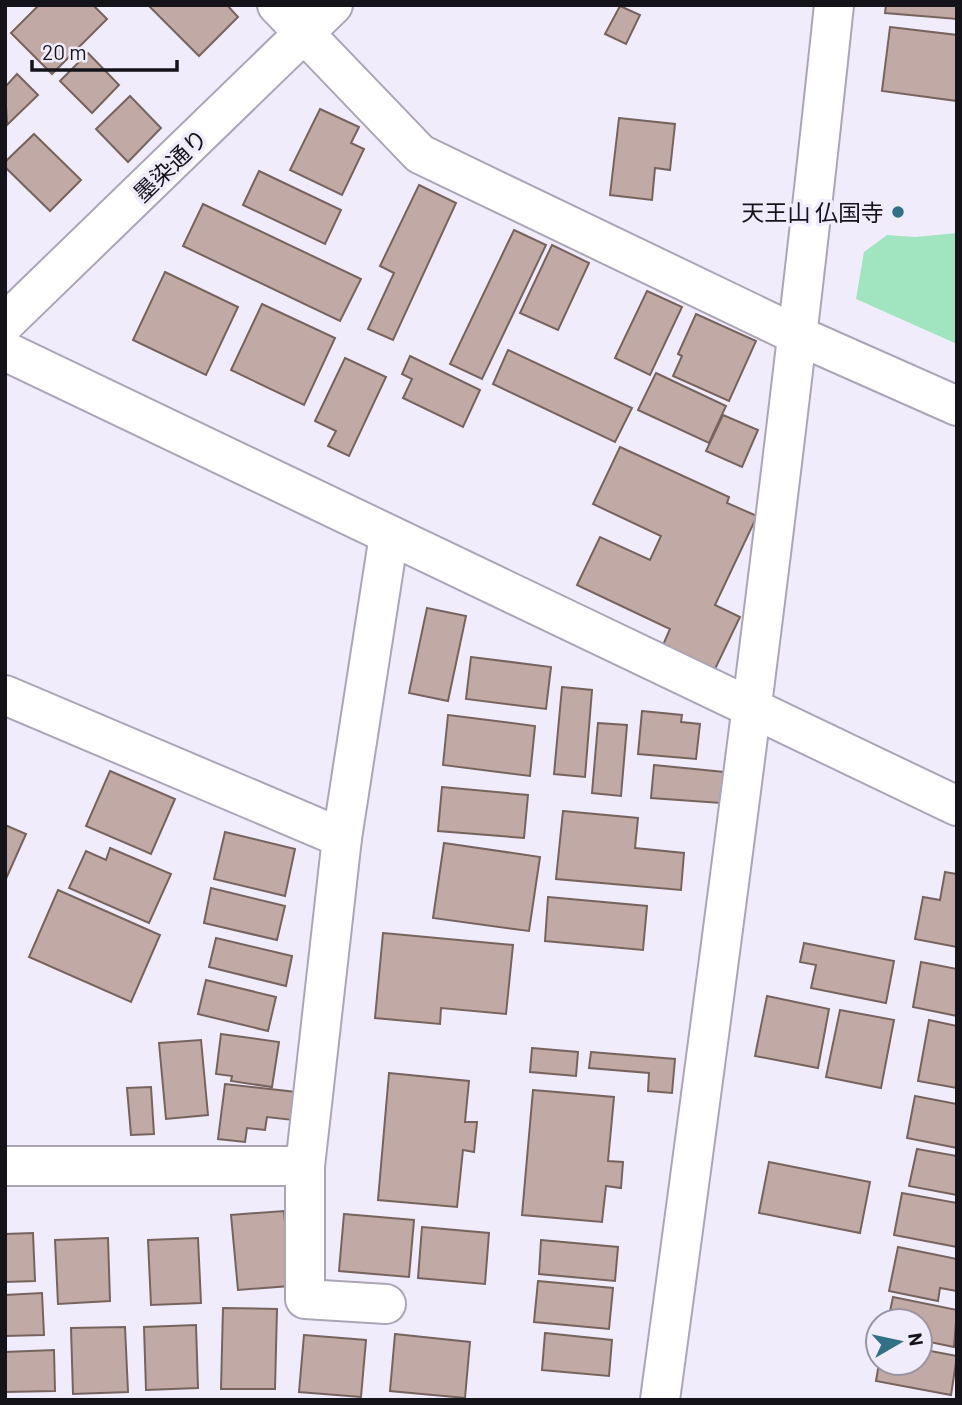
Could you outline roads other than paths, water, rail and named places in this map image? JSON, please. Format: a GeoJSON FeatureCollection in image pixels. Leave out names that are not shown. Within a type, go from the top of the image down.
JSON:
{"type":"FeatureCollection","features":[{"type":"Feature","properties":{"kind":"street"},"geometry":{"type":"LineString","coordinates":[[277,5],[420,154],[799,336],[957,406]]}},
{"type":"Feature","properties":{"kind":"street","name":"墨染通り"},"geometry":{"type":"LineString","coordinates":[[5,323],[333,5]]}},
{"type":"Feature","properties":{"kind":"street"},"geometry":{"type":"LineString","coordinates":[[660,1400],[753,709],[799,336],[834,5]]}},
{"type":"Feature","properties":{"kind":"street"},"geometry":{"type":"LineString","coordinates":[[5,351],[957,806]]}},
{"type":"Feature","properties":{"kind":"street"},"geometry":{"type":"LineString","coordinates":[[386,1304],[305,1299],[305,1166],[342,838],[389,534]]}},
{"type":"Feature","properties":{"kind":"street"},"geometry":{"type":"LineString","coordinates":[[5,695],[342,838]]}},
{"type":"Feature","properties":{"kind":"street"},"geometry":{"type":"LineString","coordinates":[[5,1166],[305,1166]]}},
{"type":"Feature","properties":{"kind":"place","name":"天王山 仏国寺"},"geometry":{"type":"Point","coordinates":[898,212]}}]}
